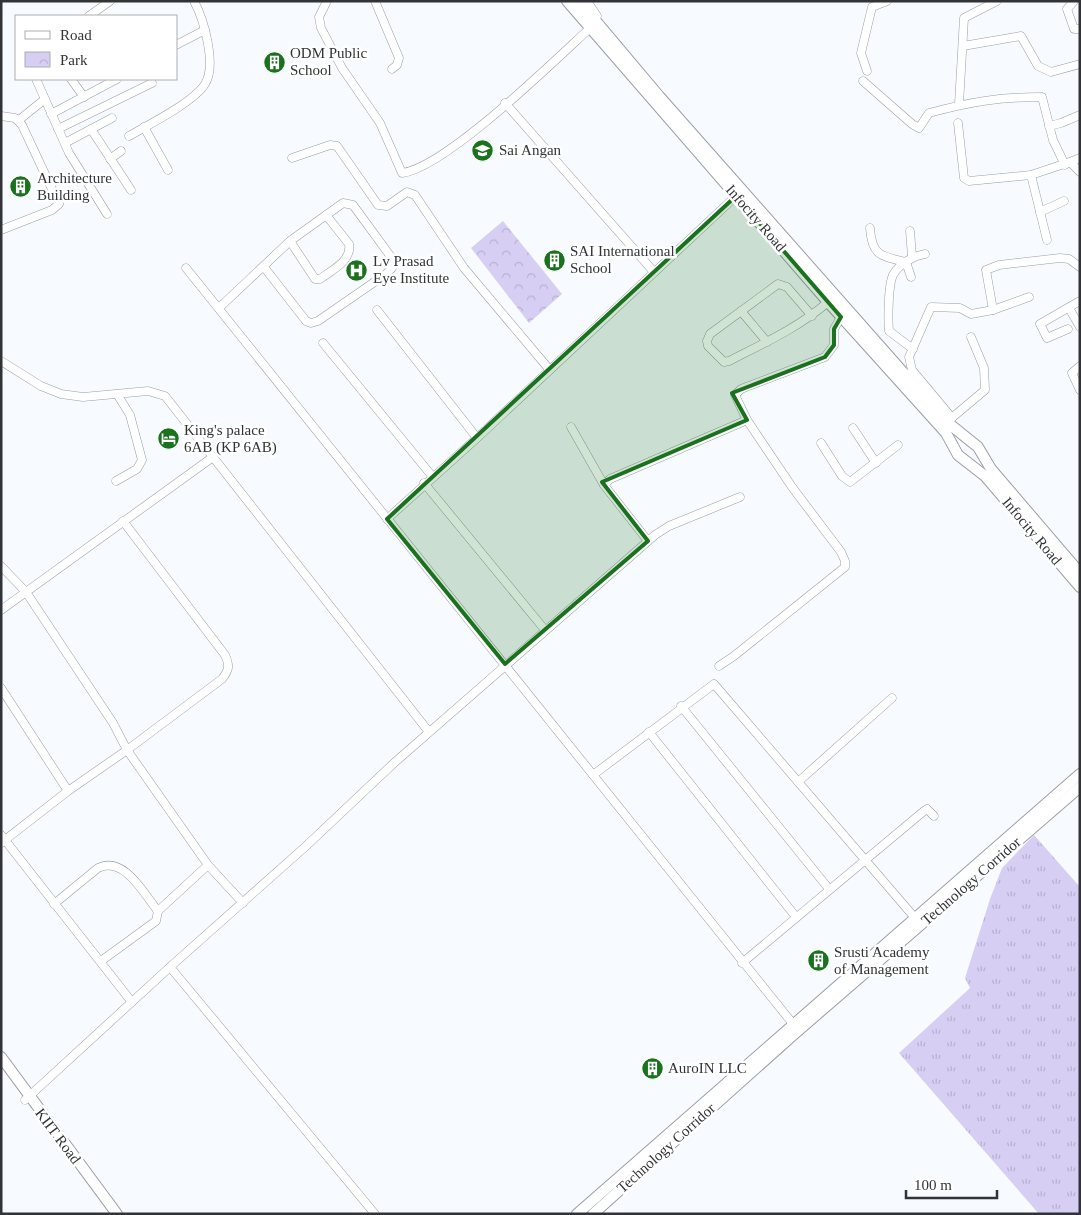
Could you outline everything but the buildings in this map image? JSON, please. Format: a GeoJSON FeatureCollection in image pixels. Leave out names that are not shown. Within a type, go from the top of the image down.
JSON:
{"type":"FeatureCollection","features":[{"type":"Feature","properties":{"kind":"main road","name":"Infocity Road"},"geometry":{"type":"LineString","coordinates":[[567,1],[594,28],[775,233],[949,425],[958,455],[988,472],[1080,573]]}},
{"type":"Feature","properties":{"kind":"main road","name":"Infocity Road"},"geometry":{"type":"LineString","coordinates":[[579,1],[594,28]]}},
{"type":"Feature","properties":{"kind":"main road","name":"Infocity Road"},"geometry":{"type":"LineString","coordinates":[[636,76],[736,196],[775,233],[841,317],[949,425],[978,447],[988,472],[1080,587]]}},
{"type":"Feature","properties":{"kind":"main road"},"geometry":{"type":"LineString","coordinates":[[577,1214],[793,1024],[894,943],[915,918],[1080,774]]}},
{"type":"Feature","properties":{"kind":"main road","name":"Technology Corridor"},"geometry":{"type":"LineString","coordinates":[[593,1214],[894,943],[1080,787]]}},
{"type":"Feature","properties":{"kind":"main road","name":"KIIT Road"},"geometry":{"type":"LineString","coordinates":[[1,1057],[27,1098],[108,1214]]}},
{"type":"Feature","properties":{"kind":"main road","name":"KIIT Road"},"geometry":{"type":"LineString","coordinates":[[1,1067],[117,1214]]}},
{"type":"Feature","properties":{"kind":"street"},"geometry":{"type":"LineString","coordinates":[[90,15],[110,1]]}},
{"type":"Feature","properties":{"kind":"street"},"geometry":{"type":"LineString","coordinates":[[128,136],[166,115],[205,84],[209,74],[210,56],[205,30],[194,1]]}},
{"type":"Feature","properties":{"kind":"street"},"geometry":{"type":"LineString","coordinates":[[327,1],[319,17],[323,33],[342,68],[380,123],[402,173],[417,169],[465,138],[594,28],[596,16],[587,1]]}},
{"type":"Feature","properties":{"kind":"street"},"geometry":{"type":"LineString","coordinates":[[375,1],[398,58],[397,65],[392,69]]}},
{"type":"Feature","properties":{"kind":"street"},"geometry":{"type":"LineString","coordinates":[[867,71],[861,53],[872,7],[887,1]]}},
{"type":"Feature","properties":{"kind":"street"},"geometry":{"type":"LineString","coordinates":[[959,104],[964,18],[997,1]]}},
{"type":"Feature","properties":{"kind":"street"},"geometry":{"type":"LineString","coordinates":[[1074,1],[1066,9],[1074,29],[1080,29]]}},
{"type":"Feature","properties":{"kind":"street"},"geometry":{"type":"LineString","coordinates":[[178,44],[205,30]]}},
{"type":"Feature","properties":{"kind":"street"},"geometry":{"type":"LineString","coordinates":[[963,46],[1020,36],[1038,66],[1051,72],[1080,64]]}},
{"type":"Feature","properties":{"kind":"street"},"geometry":{"type":"LineString","coordinates":[[36,80],[64,144],[107,214]]}},
{"type":"Feature","properties":{"kind":"street"},"geometry":{"type":"LineString","coordinates":[[72,80],[84,97]]}},
{"type":"Feature","properties":{"kind":"street"},"geometry":{"type":"LineString","coordinates":[[51,114],[112,80]]}},
{"type":"Feature","properties":{"kind":"street"},"geometry":{"type":"LineString","coordinates":[[863,80],[912,124],[919,128],[928,113],[959,104],[995,98],[1042,97],[1059,155],[1080,172]]}},
{"type":"Feature","properties":{"kind":"street"},"geometry":{"type":"LineString","coordinates":[[58,129],[152,83]]}},
{"type":"Feature","properties":{"kind":"street"},"geometry":{"type":"LineString","coordinates":[[19,120],[45,99]]}},
{"type":"Feature","properties":{"kind":"street"},"geometry":{"type":"LineString","coordinates":[[506,103],[654,272]]}},
{"type":"Feature","properties":{"kind":"street"},"geometry":{"type":"LineString","coordinates":[[1049,126],[1061,124],[1080,115]]}},
{"type":"Feature","properties":{"kind":"street"},"geometry":{"type":"LineString","coordinates":[[1,116],[19,120],[59,204],[52,210],[1,230]]}},
{"type":"Feature","properties":{"kind":"street"},"geometry":{"type":"LineString","coordinates":[[64,144],[112,118]]}},
{"type":"Feature","properties":{"kind":"street"},"geometry":{"type":"LineString","coordinates":[[958,123],[964,178],[969,181],[1031,175],[1068,164],[1080,158]]}},
{"type":"Feature","properties":{"kind":"street"},"geometry":{"type":"LineString","coordinates":[[144,127],[168,170]]}},
{"type":"Feature","properties":{"kind":"street"},"geometry":{"type":"LineString","coordinates":[[91,130],[131,190]]}},
{"type":"Feature","properties":{"kind":"street"},"geometry":{"type":"LineString","coordinates":[[292,158],[330,145],[337,146],[378,205],[387,206],[407,192],[415,195],[464,268],[549,369]]}},
{"type":"Feature","properties":{"kind":"street"},"geometry":{"type":"LineString","coordinates":[[110,158],[121,152]]}},
{"type":"Feature","properties":{"kind":"street"},"geometry":{"type":"LineString","coordinates":[[1031,175],[1047,240]]}},
{"type":"Feature","properties":{"kind":"street"},"geometry":{"type":"LineString","coordinates":[[386,519],[424,483],[477,438],[736,196]]}},
{"type":"Feature","properties":{"kind":"street"},"geometry":{"type":"LineString","coordinates":[[1040,212],[1064,201]]}},
{"type":"Feature","properties":{"kind":"street"},"geometry":{"type":"LineString","coordinates":[[219,308],[290,241],[343,203],[353,205],[391,254],[394,261],[392,268],[318,321],[311,323],[306,321],[264,266]]}},
{"type":"Feature","properties":{"kind":"street"},"geometry":{"type":"LineString","coordinates":[[290,241],[315,279],[320,279],[345,260],[350,250],[349,244],[326,215]]}},
{"type":"Feature","properties":{"kind":"street"},"geometry":{"type":"LineString","coordinates":[[870,228],[872,246],[878,254],[890,259],[909,259],[925,254]]}},
{"type":"Feature","properties":{"kind":"street"},"geometry":{"type":"LineString","coordinates":[[910,231],[909,259],[912,277]]}},
{"type":"Feature","properties":{"kind":"street"},"geometry":{"type":"LineString","coordinates":[[993,310],[986,270],[999,265],[1060,258],[1069,259],[1080,267]]}},
{"type":"Feature","properties":{"kind":"street"},"geometry":{"type":"LineString","coordinates":[[909,259],[893,275],[888,322],[889,332],[913,349]]}},
{"type":"Feature","properties":{"kind":"street"},"geometry":{"type":"LineString","coordinates":[[186,268],[386,519],[505,664],[742,963],[793,1024]]}},
{"type":"Feature","properties":{"kind":"street"},"geometry":{"type":"LineString","coordinates":[[812,316],[787,287],[778,284],[741,310],[707,338],[708,346],[724,362],[788,331],[812,316],[828,302]]}},
{"type":"Feature","properties":{"kind":"street"},"geometry":{"type":"LineString","coordinates":[[971,336],[984,368],[985,390],[949,425],[912,370],[909,357],[931,307],[960,308],[971,314],[993,310],[1029,297]]}},
{"type":"Feature","properties":{"kind":"street"},"geometry":{"type":"LineString","coordinates":[[1068,329],[1047,338],[1040,324],[1080,301]]}},
{"type":"Feature","properties":{"kind":"street"},"geometry":{"type":"LineString","coordinates":[[1070,308],[1080,327]]}},
{"type":"Feature","properties":{"kind":"street"},"geometry":{"type":"LineString","coordinates":[[377,310],[477,438]]}},
{"type":"Feature","properties":{"kind":"street"},"geometry":{"type":"LineString","coordinates":[[741,310],[767,342]]}},
{"type":"Feature","properties":{"kind":"street"},"geometry":{"type":"LineString","coordinates":[[719,666],[845,567],[845,561],[841,552],[736,401],[737,392],[824,357],[834,346],[834,328],[841,317]]}},
{"type":"Feature","properties":{"kind":"street"},"geometry":{"type":"LineString","coordinates":[[323,343],[432,476]]}},
{"type":"Feature","properties":{"kind":"street"},"geometry":{"type":"LineString","coordinates":[[1,361],[41,386],[61,394],[83,397],[148,391],[165,396],[429,732]]}},
{"type":"Feature","properties":{"kind":"street"},"geometry":{"type":"LineString","coordinates":[[1080,366],[1072,372],[1080,390]]}},
{"type":"Feature","properties":{"kind":"street"},"geometry":{"type":"LineString","coordinates":[[116,481],[137,469],[142,460],[130,415],[117,394]]}},
{"type":"Feature","properties":{"kind":"street"},"geometry":{"type":"LineString","coordinates":[[604,485],[610,479],[748,420]]}},
{"type":"Feature","properties":{"kind":"street"},"geometry":{"type":"LineString","coordinates":[[571,428],[604,485],[648,541]]}},
{"type":"Feature","properties":{"kind":"street"},"geometry":{"type":"LineString","coordinates":[[853,428],[876,463]]}},
{"type":"Feature","properties":{"kind":"street"},"geometry":{"type":"LineString","coordinates":[[821,443],[847,481],[854,480],[898,445]]}},
{"type":"Feature","properties":{"kind":"street"},"geometry":{"type":"LineString","coordinates":[[1,610],[213,457]]}},
{"type":"Feature","properties":{"kind":"street"},"geometry":{"type":"LineString","coordinates":[[424,483],[545,630]]}},
{"type":"Feature","properties":{"kind":"street"},"geometry":{"type":"LineString","coordinates":[[27,1098],[429,732],[648,541],[669,526],[740,496]]}},
{"type":"Feature","properties":{"kind":"street"},"geometry":{"type":"LineString","coordinates":[[123,521],[225,655],[229,665],[222,679],[3,839],[102,961],[131,1002]]}},
{"type":"Feature","properties":{"kind":"street"},"geometry":{"type":"LineString","coordinates":[[1,566],[26,592],[113,723],[127,750],[208,865],[243,903]]}},
{"type":"Feature","properties":{"kind":"street"},"geometry":{"type":"LineString","coordinates":[[593,775],[681,706],[714,684],[915,918]]}},
{"type":"Feature","properties":{"kind":"street"},"geometry":{"type":"LineString","coordinates":[[2,693],[68,791]]}},
{"type":"Feature","properties":{"kind":"street"},"geometry":{"type":"LineString","coordinates":[[798,782],[892,698]]}},
{"type":"Feature","properties":{"kind":"street"},"geometry":{"type":"LineString","coordinates":[[681,706],[829,890]]}},
{"type":"Feature","properties":{"kind":"street"},"geometry":{"type":"LineString","coordinates":[[649,732],[796,918]]}},
{"type":"Feature","properties":{"kind":"street"},"geometry":{"type":"LineString","coordinates":[[742,963],[924,811],[927,810],[934,816]]}},
{"type":"Feature","properties":{"kind":"street"},"geometry":{"type":"LineString","coordinates":[[54,904],[98,868],[105,864],[115,864],[126,872],[158,911]]}},
{"type":"Feature","properties":{"kind":"street"},"geometry":{"type":"LineString","coordinates":[[102,961],[156,921],[158,911],[208,865]]}},
{"type":"Feature","properties":{"kind":"street"},"geometry":{"type":"LineString","coordinates":[[170,967],[375,1214]]}},
{"type":"Feature","properties":{"kind":"highlighted area"},"geometry":{"type":"Polygon","coordinates":[[[736,196],[841,317],[834,329],[834,345],[825,357],[732,393],[747,420],[602,482],[648,541],[505,664],[387,519],[736,196]]]}},
{"type":"Feature","properties":{"kind":"green space"},"geometry":{"type":"Polygon","coordinates":[[[503,221],[562,294],[529,323],[471,248],[503,221]]]}},
{"type":"Feature","properties":{"kind":"green space"},"geometry":{"type":"Polygon","coordinates":[[[1034,835],[1080,887],[1080,1214],[1039,1214],[899,1053],[970,988],[965,978],[1002,868],[1034,835]]]}},
{"type":"Feature","properties":{"kind":"place","name":"ODM Public School"},"geometry":{"type":"Point","coordinates":[274,62]}},
{"type":"Feature","properties":{"kind":"place","name":"Sai Angan"},"geometry":{"type":"Point","coordinates":[483,150]}},
{"type":"Feature","properties":{"kind":"place","name":"Architecture Building"},"geometry":{"type":"Point","coordinates":[21,187]}},
{"type":"Feature","properties":{"kind":"place","name":"SAI International School"},"geometry":{"type":"Point","coordinates":[554,260]}},
{"type":"Feature","properties":{"kind":"place","name":"Lv Prasad Eye Institute"},"geometry":{"type":"Point","coordinates":[357,270]}},
{"type":"Feature","properties":{"kind":"place","name":"King's palace 6AB (KP 6AB)"},"geometry":{"type":"Point","coordinates":[168,439]}},
{"type":"Feature","properties":{"kind":"place","name":"Srusti Academy of Management"},"geometry":{"type":"Point","coordinates":[818,961]}},
{"type":"Feature","properties":{"kind":"place","name":"AuroIN LLC"},"geometry":{"type":"Point","coordinates":[652,1068]}}]}
